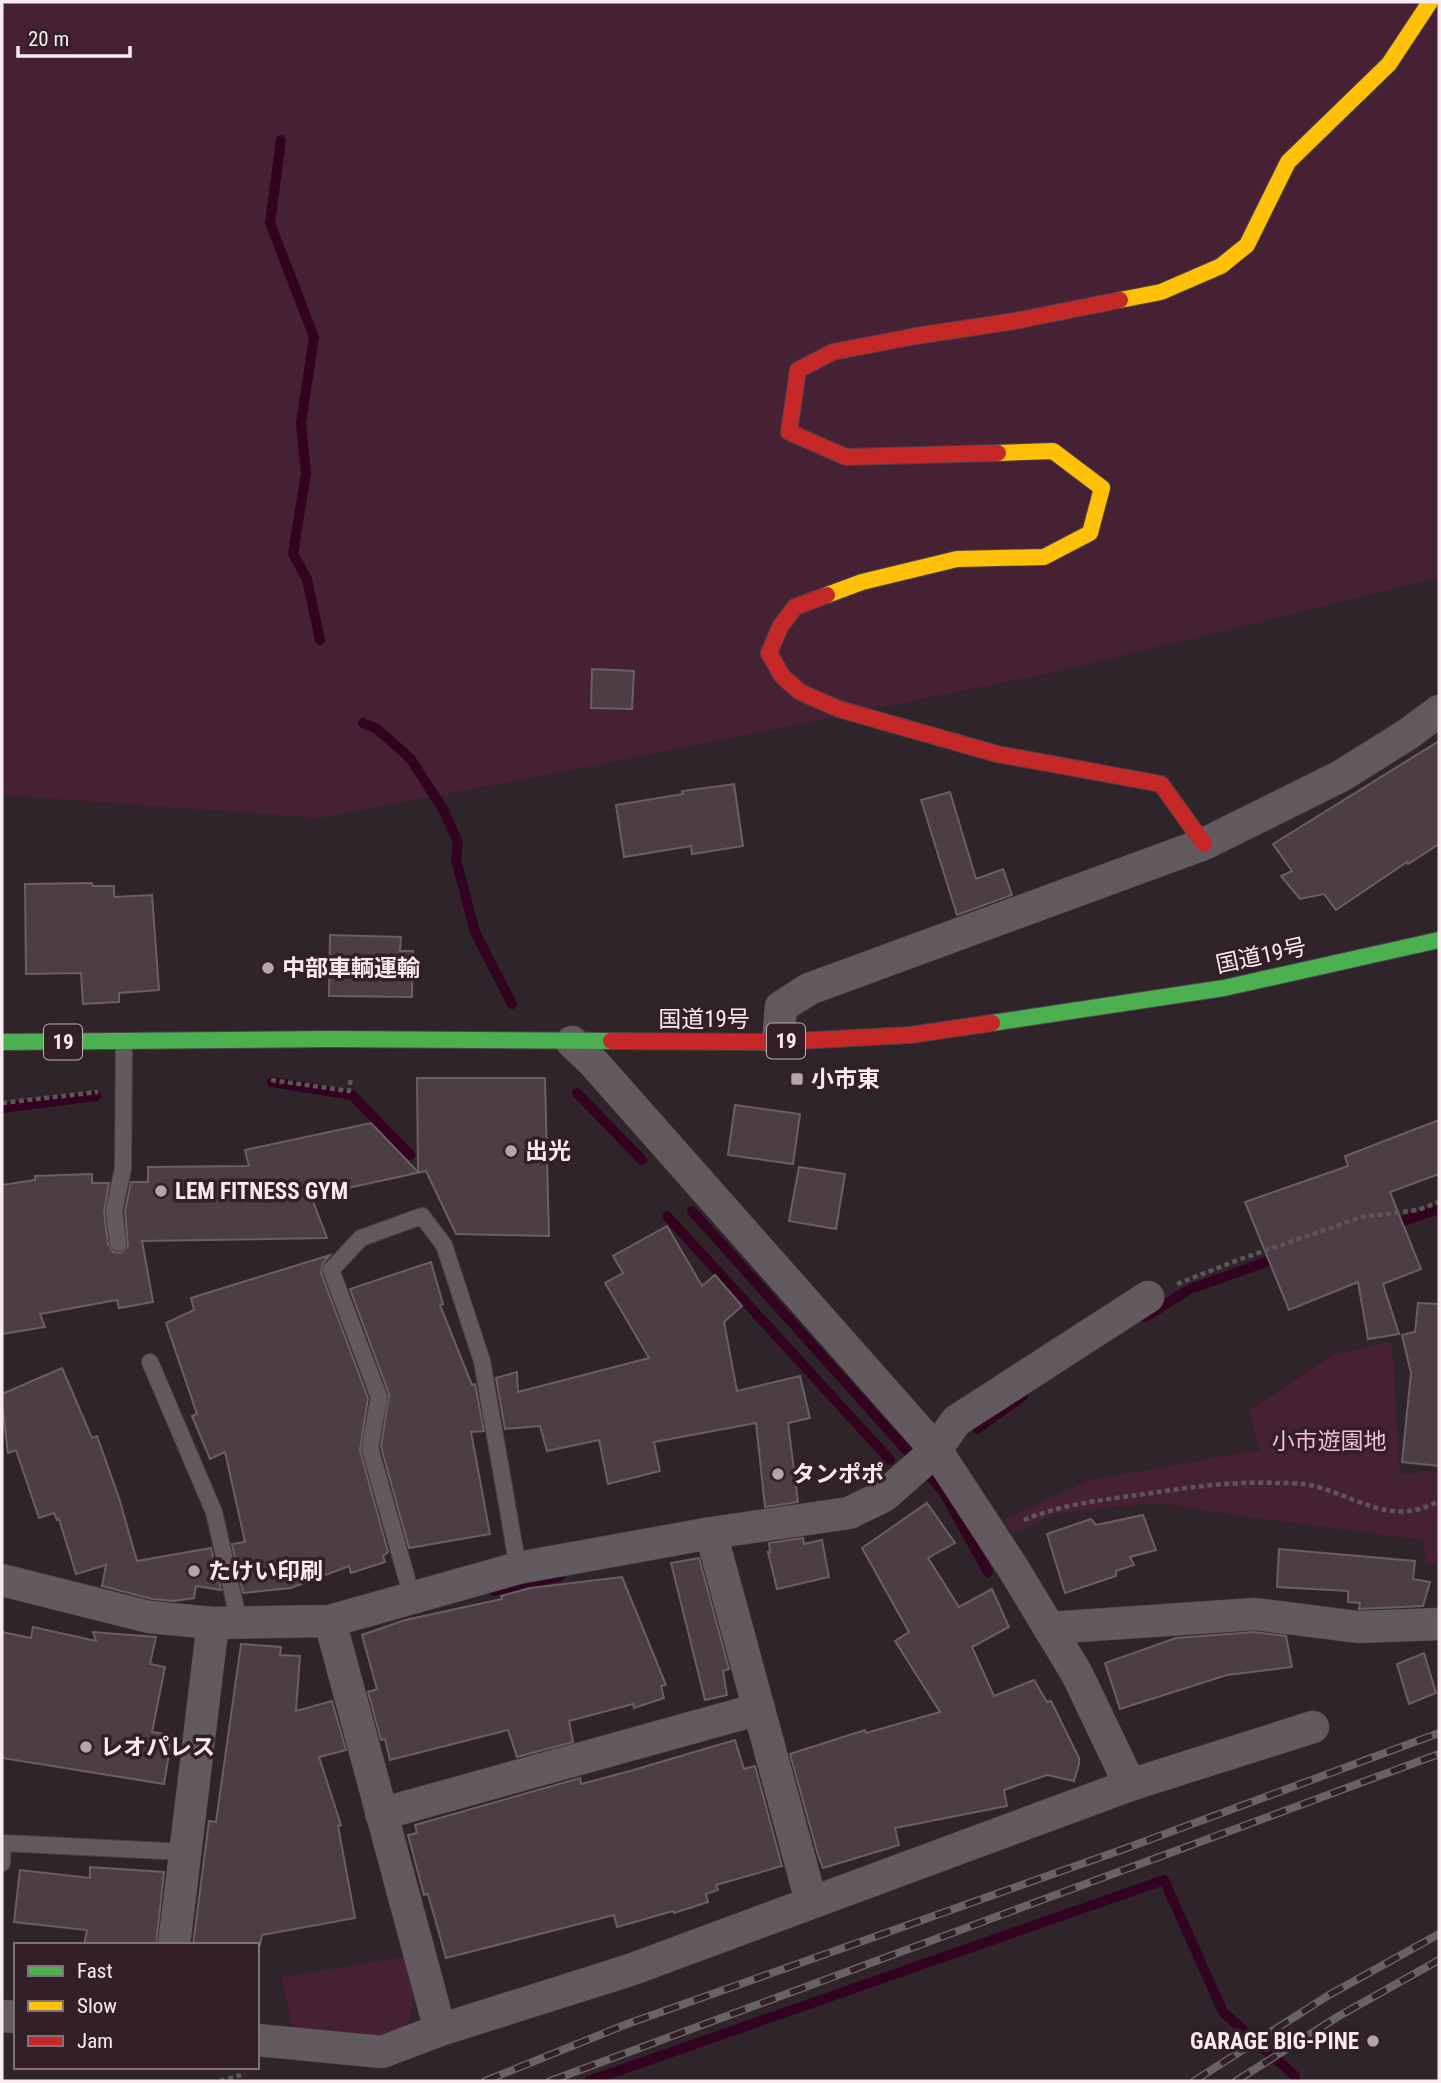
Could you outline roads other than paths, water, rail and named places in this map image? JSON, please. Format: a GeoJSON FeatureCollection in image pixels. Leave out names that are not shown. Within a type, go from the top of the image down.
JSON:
{"type":"FeatureCollection","features":[{"type":"Feature","properties":{"kind":"main road"},"geometry":{"type":"LineString","coordinates":[[1204,844],[1161,784],[997,754],[839,709],[800,692],[782,676],[769,653],[779,626],[795,607],[862,583],[957,559],[1044,557],[1090,533],[1102,488],[1053,451],[846,457],[789,432],[798,370],[833,352],[1015,321],[1161,292],[1221,267],[1247,245],[1288,162],[1389,64],[1430,2]]}},
{"type":"Feature","properties":{"kind":"main road","name":"国道19号"},"geometry":{"type":"LineString","coordinates":[[2,1042],[320,1039],[778,1042],[910,1035],[1211,990],[1439,940]]}},
{"type":"Feature","properties":{"kind":"street"},"geometry":{"type":"LineString","coordinates":[[778,1042],[781,1007],[809,989],[1204,844],[1340,776],[1408,734],[1439,711]]}},
{"type":"Feature","properties":{"kind":"street"},"geometry":{"type":"LineString","coordinates":[[572,1042],[593,1062],[924,1460],[992,1536],[1077,1674],[1130,1785]]}},
{"type":"Feature","properties":{"kind":"street"},"geometry":{"type":"LineString","coordinates":[[2,1580],[149,1617],[226,1623],[330,1621],[518,1568],[711,1533],[849,1513],[884,1496],[924,1460],[956,1421],[1148,1297]]}},
{"type":"Feature","properties":{"kind":"street"},"geometry":{"type":"LineString","coordinates":[[711,1533],[811,1901]]}},
{"type":"Feature","properties":{"kind":"street"},"geometry":{"type":"LineString","coordinates":[[1049,1628],[1255,1614],[1358,1627],[1439,1623]]}},
{"type":"Feature","properties":{"kind":"street"},"geometry":{"type":"LineString","coordinates":[[330,1621],[440,2030]]}},
{"type":"Feature","properties":{"kind":"street"},"geometry":{"type":"LineString","coordinates":[[174,1943],[185,1852],[226,1623]]}},
{"type":"Feature","properties":{"kind":"street"},"geometry":{"type":"LineString","coordinates":[[381,1814],[758,1709]]}},
{"type":"Feature","properties":{"kind":"street"},"geometry":{"type":"LineString","coordinates":[[259,2040],[382,2052],[440,2030],[630,1970],[1130,1785],[1313,1727]]}},
{"type":"Feature","properties":{"kind":"lane"},"geometry":{"type":"LineString","coordinates":[[118,1243],[114,1211],[123,1169],[124,1042]]}},
{"type":"Feature","properties":{"kind":"lane"},"geometry":{"type":"LineString","coordinates":[[412,1597],[370,1448],[379,1397],[331,1270],[361,1238],[422,1216],[444,1245],[482,1361],[518,1568]]}},
{"type":"Feature","properties":{"kind":"lane"},"geometry":{"type":"LineString","coordinates":[[150,1362],[214,1512],[226,1623]]}},
{"type":"Feature","properties":{"kind":"lane"},"geometry":{"type":"LineString","coordinates":[[2,1863],[4,1843],[185,1852]]}},
{"type":"Feature","properties":{"kind":"waterway"},"geometry":{"type":"LineString","coordinates":[[281,140],[270,223],[314,337],[301,423],[306,473],[293,554],[307,579],[320,640]]}},
{"type":"Feature","properties":{"kind":"waterway"},"geometry":{"type":"LineString","coordinates":[[363,723],[377,729],[410,758],[443,809],[458,842],[456,860],[475,932],[512,1004]]}},
{"type":"Feature","properties":{"kind":"waterway"},"geometry":{"type":"LineString","coordinates":[[272,1082],[352,1095],[410,1155]]}},
{"type":"Feature","properties":{"kind":"waterway"},"geometry":{"type":"LineString","coordinates":[[577,1093],[642,1160]]}},
{"type":"Feature","properties":{"kind":"waterway"},"geometry":{"type":"LineString","coordinates":[[2,1108],[96,1096]]}},
{"type":"Feature","properties":{"kind":"waterway"},"geometry":{"type":"LineString","coordinates":[[1388,1223],[1400,1222],[1439,1209]]}},
{"type":"Feature","properties":{"kind":"waterway"},"geometry":{"type":"LineString","coordinates":[[692,1211],[943,1491],[988,1572]]}},
{"type":"Feature","properties":{"kind":"waterway"},"geometry":{"type":"LineString","coordinates":[[667,1216],[890,1460]]}},
{"type":"Feature","properties":{"kind":"waterway"},"geometry":{"type":"LineString","coordinates":[[1145,1317],[1190,1289],[1280,1257]]}},
{"type":"Feature","properties":{"kind":"waterway"},"geometry":{"type":"LineString","coordinates":[[977,1429],[1023,1396]]}},
{"type":"Feature","properties":{"kind":"waterway"},"geometry":{"type":"LineString","coordinates":[[494,1591],[560,1576]]}},
{"type":"Feature","properties":{"kind":"waterway"},"geometry":{"type":"LineString","coordinates":[[589,2081],[1164,1880],[1223,2012],[1295,2076]]}},
{"type":"Feature","properties":{"kind":"railway"},"geometry":{"type":"LineString","coordinates":[[485,2081],[627,2024],[1124,1849],[1439,1733]]}},
{"type":"Feature","properties":{"kind":"railway"},"geometry":{"type":"LineString","coordinates":[[550,2081],[1439,1754]]}},
{"type":"Feature","properties":{"kind":"railway"},"geometry":{"type":"LineString","coordinates":[[1194,2081],[1329,1995],[1439,1934]]}},
{"type":"Feature","properties":{"kind":"railway"},"geometry":{"type":"LineString","coordinates":[[1236,2081],[1339,2016],[1439,1960]]}},
{"type":"Feature","properties":{"kind":"place","name":"中部車輌運輸"},"geometry":{"type":"Point","coordinates":[268,968]}},
{"type":"Feature","properties":{"kind":"place","name":"小市東"},"geometry":{"type":"Point","coordinates":[797,1079]}},
{"type":"Feature","properties":{"kind":"place","name":"出光"},"geometry":{"type":"Point","coordinates":[511,1151]}},
{"type":"Feature","properties":{"kind":"place","name":"LEM FITNESS GYM"},"geometry":{"type":"Point","coordinates":[161,1191]}},
{"type":"Feature","properties":{"kind":"place","name":"タンポポ"},"geometry":{"type":"Point","coordinates":[778,1474]}},
{"type":"Feature","properties":{"kind":"place","name":"たけい印刷"},"geometry":{"type":"Point","coordinates":[194,1571]}},
{"type":"Feature","properties":{"kind":"place","name":"レオパレス"},"geometry":{"type":"Point","coordinates":[86,1747]}},
{"type":"Feature","properties":{"kind":"place","name":"GARAGE BIG-PINE"},"geometry":{"type":"Point","coordinates":[1373,2041]}},
{"type":"Feature","properties":{"kind":"park label","name":"小市遊園地"},"geometry":{"type":"Point","coordinates":[1329,1441]}}]}
